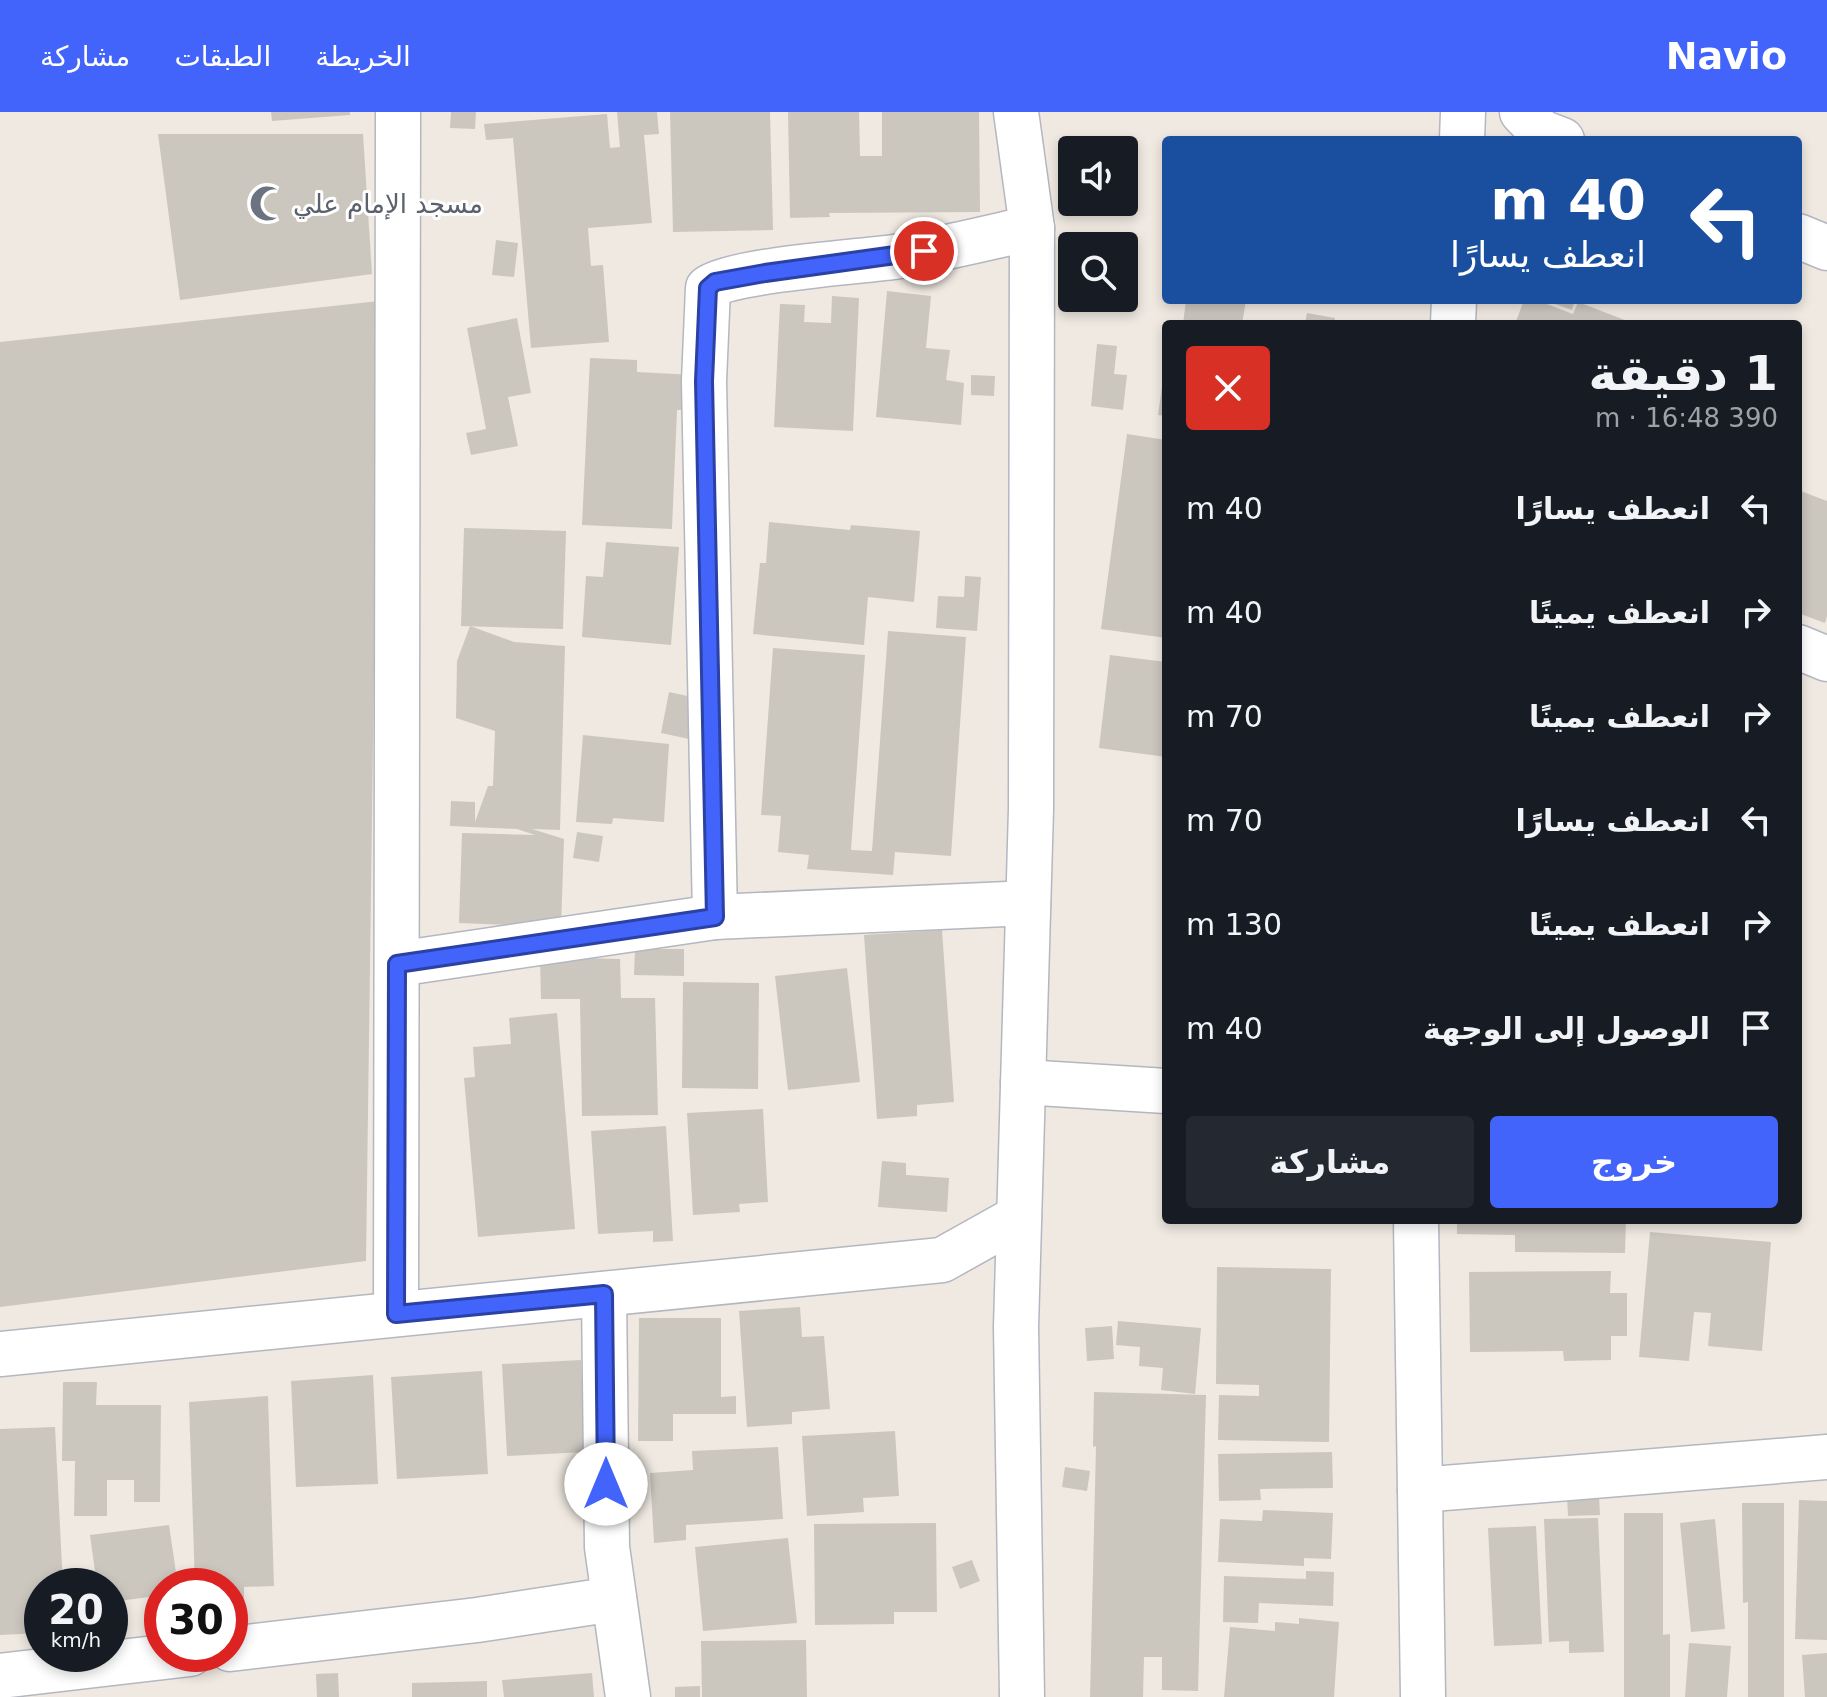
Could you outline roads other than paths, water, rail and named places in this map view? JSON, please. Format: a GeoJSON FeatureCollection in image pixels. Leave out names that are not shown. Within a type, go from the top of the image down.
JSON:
{"type":"FeatureCollection","features":[{"type":"Feature","properties":{"kind":"street"},"geometry":{"type":"LineString","coordinates":[[396,1314],[398,112]]}},
{"type":"Feature","properties":{"kind":"street"},"geometry":{"type":"LineString","coordinates":[[1016,112],[1032,228],[1031,809],[1016,1327],[1022,1697]]}},
{"type":"Feature","properties":{"kind":"street"},"geometry":{"type":"LineString","coordinates":[[1462,136],[1463,112]]}},
{"type":"Feature","properties":{"kind":"street"},"geometry":{"type":"LineString","coordinates":[[1522,112],[1541,132],[1552,136]]}},
{"type":"Feature","properties":{"kind":"street"},"geometry":{"type":"LineString","coordinates":[[715,917],[704,381],[708,288],[715,282],[752,275],[897,256],[1032,228]]}},
{"type":"Feature","properties":{"kind":"street"},"geometry":{"type":"LineString","coordinates":[[1802,238],[1827,248]]}},
{"type":"Feature","properties":{"kind":"street"},"geometry":{"type":"LineString","coordinates":[[1802,649],[1827,659]]}},
{"type":"Feature","properties":{"kind":"street"},"geometry":{"type":"LineString","coordinates":[[397,964],[715,917],[1028,903]]}},
{"type":"Feature","properties":{"kind":"street"},"geometry":{"type":"LineString","coordinates":[[1023,1082],[1162,1091]]}},
{"type":"Feature","properties":{"kind":"street"},"geometry":{"type":"LineString","coordinates":[[0,1354],[942,1260],[1019,1217]]}},
{"type":"Feature","properties":{"kind":"street"},"geometry":{"type":"LineString","coordinates":[[1416,1224],[1423,1697]]}},
{"type":"Feature","properties":{"kind":"street"},"geometry":{"type":"LineString","coordinates":[[604,1294],[607,1547],[628,1697]]}},
{"type":"Feature","properties":{"kind":"street"},"geometry":{"type":"LineString","coordinates":[[1420,1490],[1827,1457]]}},
{"type":"Feature","properties":{"kind":"street"},"geometry":{"type":"LineString","coordinates":[[248,1647],[477,1620],[614,1599]]}},
{"type":"Feature","properties":{"kind":"street"},"geometry":{"type":"LineString","coordinates":[[0,1676],[144,1659]]}},
{"type":"Feature","properties":{"kind":"place","name":"مسجد الإمام علي"},"geometry":{"type":"Point","coordinates":[267,204]}}]}
